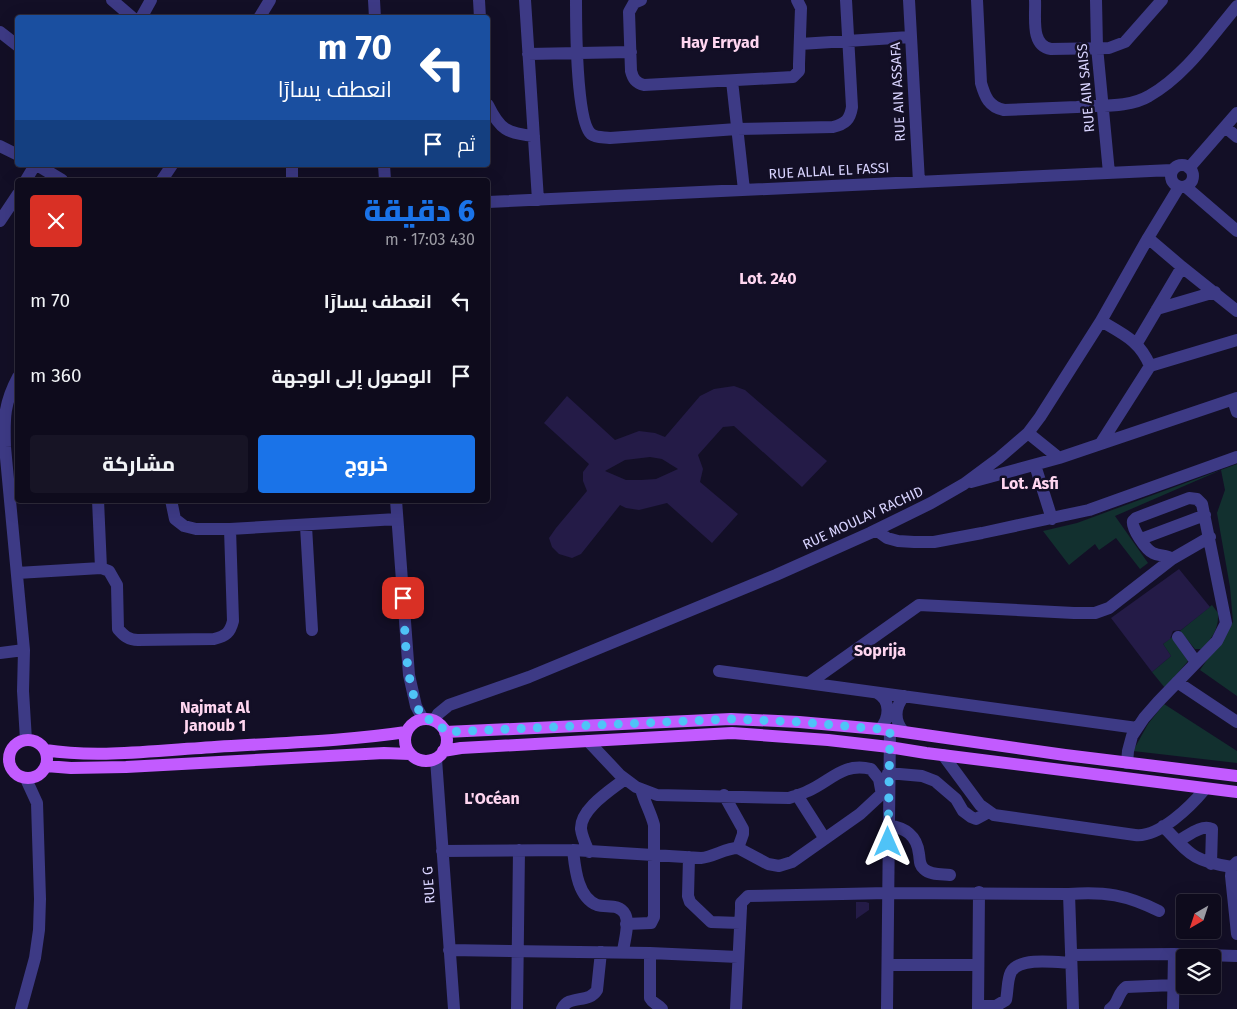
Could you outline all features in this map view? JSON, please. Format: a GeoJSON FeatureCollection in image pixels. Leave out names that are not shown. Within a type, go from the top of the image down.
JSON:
{"type":"FeatureCollection","features":[{"type":"Feature","properties":{"kind":"main road"},"geometry":{"type":"LineString","coordinates":[[445,732],[731,719],[800,722],[903,731],[1065,755],[1237,776]]}},
{"type":"Feature","properties":{"kind":"main road"},"geometry":{"type":"LineString","coordinates":[[410,754],[405,743],[406,732],[413,724],[429,720],[442,728],[447,738],[440,755]]}},
{"type":"Feature","properties":{"kind":"main road"},"geometry":{"type":"LineString","coordinates":[[45,750],[46,766],[39,775],[26,779],[6,772],[8,764],[4,753],[16,744],[26,740],[37,742],[45,750],[66,754],[357,738],[406,732]]}},
{"type":"Feature","properties":{"kind":"main road"},"geometry":{"type":"LineString","coordinates":[[46,766],[71,768],[126,767],[384,753],[410,754],[421,760],[428,761],[461,748],[732,733],[828,740],[888,747],[1237,792]]}},
{"type":"Feature","properties":{"kind":"street"},"geometry":{"type":"LineString","coordinates":[[112,0],[130,15]]}},
{"type":"Feature","properties":{"kind":"street"},"geometry":{"type":"LineString","coordinates":[[143,15],[151,0]]}},
{"type":"Feature","properties":{"kind":"street"},"geometry":{"type":"LineString","coordinates":[[262,15],[270,0]]}},
{"type":"Feature","properties":{"kind":"street"},"geometry":{"type":"LineString","coordinates":[[374,0],[375,15]]}},
{"type":"Feature","properties":{"kind":"street"},"geometry":{"type":"LineString","coordinates":[[478,0],[480,15]]}},
{"type":"Feature","properties":{"kind":"street"},"geometry":{"type":"LineString","coordinates":[[525,0],[538,200]]}},
{"type":"Feature","properties":{"kind":"street"},"geometry":{"type":"LineString","coordinates":[[576,0],[576,53],[584,118],[587,129],[592,134],[610,138],[737,129],[833,127],[847,121],[852,107],[846,0]]}},
{"type":"Feature","properties":{"kind":"street"},"geometry":{"type":"LineString","coordinates":[[641,0],[634,2],[629,12],[631,71],[638,84],[644,85],[793,77],[799,71],[800,8],[797,0]]}},
{"type":"Feature","properties":{"kind":"street","name":"RUE AIN ASSAFA"},"geometry":{"type":"LineString","coordinates":[[909,0],[919,182]]}},
{"type":"Feature","properties":{"kind":"street"},"geometry":{"type":"LineString","coordinates":[[977,0],[981,83],[984,94],[989,102],[996,108],[1004,110],[1102,105],[1131,102],[1147,97],[1166,85],[1194,58],[1237,6]]}},
{"type":"Feature","properties":{"kind":"street"},"geometry":{"type":"LineString","coordinates":[[1035,0],[1036,35],[1039,44],[1044,48],[1109,48],[1125,42],[1162,0]]}},
{"type":"Feature","properties":{"kind":"street","name":"RUE AIN SAISS"},"geometry":{"type":"LineString","coordinates":[[1096,0],[1097,47],[1109,173]]}},
{"type":"Feature","properties":{"kind":"street"},"geometry":{"type":"LineString","coordinates":[[0,32],[15,44]]}},
{"type":"Feature","properties":{"kind":"street"},"geometry":{"type":"LineString","coordinates":[[800,44],[910,37]]}},
{"type":"Feature","properties":{"kind":"street"},"geometry":{"type":"LineString","coordinates":[[528,54],[631,52]]}},
{"type":"Feature","properties":{"kind":"street"},"geometry":{"type":"LineString","coordinates":[[732,81],[744,190]]}},
{"type":"Feature","properties":{"kind":"street"},"geometry":{"type":"LineString","coordinates":[[490,109],[495,120],[505,129],[517,134],[534,136]]}},
{"type":"Feature","properties":{"kind":"street"},"geometry":{"type":"LineString","coordinates":[[1189,168],[1237,113]]}},
{"type":"Feature","properties":{"kind":"street"},"geometry":{"type":"LineString","coordinates":[[1225,127],[1237,137]]}},
{"type":"Feature","properties":{"kind":"street"},"geometry":{"type":"LineString","coordinates":[[0,146],[15,154]]}},
{"type":"Feature","properties":{"kind":"street"},"geometry":{"type":"LineString","coordinates":[[1182,187],[1192,183],[1193,175],[1189,168],[1178,166],[1172,170],[1171,178],[1175,185],[1182,187],[1237,231]]}},
{"type":"Feature","properties":{"kind":"street"},"geometry":{"type":"LineString","coordinates":[[27,178],[35,167]]}},
{"type":"Feature","properties":{"kind":"street"},"geometry":{"type":"LineString","coordinates":[[39,167],[59,178]]}},
{"type":"Feature","properties":{"kind":"street","name":"RUE ALLAL EL FASSI"},"geometry":{"type":"LineString","coordinates":[[490,202],[1172,170]]}},
{"type":"Feature","properties":{"kind":"street","name":"RUE MOULAY RACHID"},"geometry":{"type":"LineString","coordinates":[[429,720],[448,705],[529,677],[598,649],[876,530],[931,503],[964,484],[1028,433],[1063,382],[1101,321],[1148,238],[1182,187]]}},
{"type":"Feature","properties":{"kind":"street"},"geometry":{"type":"LineString","coordinates":[[0,221],[15,198]]}},
{"type":"Feature","properties":{"kind":"street"},"geometry":{"type":"LineString","coordinates":[[1148,238],[1237,311]]}},
{"type":"Feature","properties":{"kind":"street"},"geometry":{"type":"LineString","coordinates":[[1137,343],[1182,266]]}},
{"type":"Feature","properties":{"kind":"street"},"geometry":{"type":"LineString","coordinates":[[1157,309],[1215,292]]}},
{"type":"Feature","properties":{"kind":"street"},"geometry":{"type":"LineString","coordinates":[[1101,321],[1137,343],[1145,354],[1150,366]]}},
{"type":"Feature","properties":{"kind":"street"},"geometry":{"type":"LineString","coordinates":[[1101,443],[1150,366],[1237,340]]}},
{"type":"Feature","properties":{"kind":"street"},"geometry":{"type":"LineString","coordinates":[[15,384],[5,407],[4,421],[24,650],[23,691],[26,740]]}},
{"type":"Feature","properties":{"kind":"street"},"geometry":{"type":"LineString","coordinates":[[964,484],[1059,458],[1101,443],[1236,403]]}},
{"type":"Feature","properties":{"kind":"street"},"geometry":{"type":"LineString","coordinates":[[1028,433],[1059,458]]}},
{"type":"Feature","properties":{"kind":"street"},"geometry":{"type":"LineString","coordinates":[[876,530],[887,538],[898,542],[934,542],[1052,519],[1089,510],[1237,457]]}},
{"type":"Feature","properties":{"kind":"street"},"geometry":{"type":"LineString","coordinates":[[1035,465],[1052,519]]}},
{"type":"Feature","properties":{"kind":"street"},"geometry":{"type":"LineString","coordinates":[[1127,763],[1129,745],[1137,728],[1158,702],[1218,641],[1226,623],[1202,504],[1193,498],[1136,518],[1133,521],[1132,526],[1150,552],[1166,555],[1172,559]]}},
{"type":"Feature","properties":{"kind":"street"},"geometry":{"type":"LineString","coordinates":[[98,503],[101,568]]}},
{"type":"Feature","properties":{"kind":"street"},"geometry":{"type":"LineString","coordinates":[[172,503],[175,519],[184,526],[196,529],[306,526],[397,519]]}},
{"type":"Feature","properties":{"kind":"street"},"geometry":{"type":"LineString","coordinates":[[396,503],[409,675],[416,706],[429,720]]}},
{"type":"Feature","properties":{"kind":"street"},"geometry":{"type":"LineString","coordinates":[[1141,539],[1204,514]]}},
{"type":"Feature","properties":{"kind":"street"},"geometry":{"type":"LineString","coordinates":[[306,526],[312,630]]}},
{"type":"Feature","properties":{"kind":"street"},"geometry":{"type":"LineString","coordinates":[[17,573],[101,568],[110,571],[117,585],[118,630],[131,640],[214,639],[225,636],[230,632],[233,621],[230,529]]}},
{"type":"Feature","properties":{"kind":"street"},"geometry":{"type":"LineString","coordinates":[[809,683],[919,605],[1095,613],[1109,608],[1172,559],[1210,537]]}},
{"type":"Feature","properties":{"kind":"street"},"geometry":{"type":"LineString","coordinates":[[1178,637],[1196,662]]}},
{"type":"Feature","properties":{"kind":"street"},"geometry":{"type":"LineString","coordinates":[[0,653],[24,650]]}},
{"type":"Feature","properties":{"kind":"street"},"geometry":{"type":"LineString","coordinates":[[719,671],[1137,728]]}},
{"type":"Feature","properties":{"kind":"street"},"geometry":{"type":"LineString","coordinates":[[1177,682],[1237,722]]}},
{"type":"Feature","properties":{"kind":"street"},"geometry":{"type":"LineString","coordinates":[[877,692],[885,700],[887,711],[885,729],[888,747],[888,773],[885,792],[888,825],[887,1009]]}},
{"type":"Feature","properties":{"kind":"street"},"geometry":{"type":"LineString","coordinates":[[903,731],[896,719],[896,712],[904,696]]}},
{"type":"Feature","properties":{"kind":"street"},"geometry":{"type":"LineString","coordinates":[[588,741],[625,779],[641,789],[657,794],[789,798],[809,791],[846,769],[861,766],[871,769],[885,792]]}},
{"type":"Feature","properties":{"kind":"street","name":"RUE G"},"geometry":{"type":"LineString","coordinates":[[440,755],[442,851],[454,1009]]}},
{"type":"Feature","properties":{"kind":"street"},"geometry":{"type":"LineString","coordinates":[[943,755],[980,805],[989,812],[1004,817],[1142,836],[1150,834],[1185,810],[1205,789]]}},
{"type":"Feature","properties":{"kind":"street"},"geometry":{"type":"LineString","coordinates":[[888,773],[922,776],[935,781],[971,817],[976,818],[989,812]]}},
{"type":"Feature","properties":{"kind":"street"},"geometry":{"type":"LineString","coordinates":[[21,1009],[39,930],[40,899],[37,803],[26,779]]}},
{"type":"Feature","properties":{"kind":"street"},"geometry":{"type":"LineString","coordinates":[[589,852],[581,829],[582,821],[595,802],[625,779]]}},
{"type":"Feature","properties":{"kind":"street"},"geometry":{"type":"LineString","coordinates":[[626,924],[647,924],[653,920],[654,825],[641,789]]}},
{"type":"Feature","properties":{"kind":"street"},"geometry":{"type":"LineString","coordinates":[[442,851],[573,850],[708,857],[732,848],[738,848],[762,861],[779,866],[792,862],[825,839],[860,814],[885,792]]}},
{"type":"Feature","properties":{"kind":"street"},"geometry":{"type":"LineString","coordinates":[[724,795],[743,829],[738,848]]}},
{"type":"Feature","properties":{"kind":"street"},"geometry":{"type":"LineString","coordinates":[[797,795],[825,839]]}},
{"type":"Feature","properties":{"kind":"street"},"geometry":{"type":"LineString","coordinates":[[888,825],[902,828],[915,840],[918,846],[920,862],[924,869],[934,873],[950,875]]}},
{"type":"Feature","properties":{"kind":"street"},"geometry":{"type":"LineString","coordinates":[[1163,826],[1191,856],[1211,864],[1235,865],[1231,876],[1237,934]]}},
{"type":"Feature","properties":{"kind":"street"},"geometry":{"type":"LineString","coordinates":[[1178,841],[1202,828],[1208,827],[1212,829],[1211,864]]}},
{"type":"Feature","properties":{"kind":"street"},"geometry":{"type":"LineString","coordinates":[[517,1009],[519,850]]}},
{"type":"Feature","properties":{"kind":"street"},"geometry":{"type":"LineString","coordinates":[[573,850],[575,874],[590,900],[597,905],[620,908],[625,914],[626,924],[623,952]]}},
{"type":"Feature","properties":{"kind":"street"},"geometry":{"type":"LineString","coordinates":[[689,857],[688,896],[690,902],[711,922],[740,923]]}},
{"type":"Feature","properties":{"kind":"street"},"geometry":{"type":"LineString","coordinates":[[736,1009],[741,903],[748,896],[888,892],[1069,894],[1093,892],[1117,894],[1138,900],[1159,910]]}},
{"type":"Feature","properties":{"kind":"street"},"geometry":{"type":"LineString","coordinates":[[979,892],[978,1008],[996,1006],[1006,1000],[1008,979],[1015,967],[1027,962],[1174,954],[1237,956]]}},
{"type":"Feature","properties":{"kind":"street"},"geometry":{"type":"LineString","coordinates":[[1069,894],[1073,1009]]}},
{"type":"Feature","properties":{"kind":"street"},"geometry":{"type":"LineString","coordinates":[[449,950],[623,952],[738,957]]}},
{"type":"Feature","properties":{"kind":"street"},"geometry":{"type":"LineString","coordinates":[[562,1009],[566,1003],[590,998],[598,990],[602,952]]}},
{"type":"Feature","properties":{"kind":"street"},"geometry":{"type":"LineString","coordinates":[[650,953],[650,998],[653,1003],[659,1005],[662,1009]]}},
{"type":"Feature","properties":{"kind":"street"},"geometry":{"type":"LineString","coordinates":[[1173,1009],[1174,954]]}},
{"type":"Feature","properties":{"kind":"street"},"geometry":{"type":"LineString","coordinates":[[888,965],[978,966]]}},
{"type":"Feature","properties":{"kind":"street"},"geometry":{"type":"LineString","coordinates":[[1110,1009],[1116,1004],[1119,994],[1126,987],[1174,985]]}},
{"type":"Feature","properties":{"kind":"green space"},"geometry":{"type":"Polygon","coordinates":[[[1237,464],[1237,696],[1200,670],[1233,622],[1230,587],[1217,513],[1225,490],[1221,470],[1115,516],[1148,563],[1140,569],[1116,538],[1099,550],[1095,544],[1069,565],[1043,531],[1077,523],[1237,464]]]}},
{"type":"Feature","properties":{"kind":"green space"},"geometry":{"type":"Polygon","coordinates":[[[1212,605],[1218,613],[1216,629],[1201,649],[1195,649],[1180,631],[1212,605]]]}},
{"type":"Feature","properties":{"kind":"green space"},"geometry":{"type":"Polygon","coordinates":[[[1172,637],[1188,661],[1165,688],[1152,672],[1171,656],[1163,644],[1172,637]]]}},
{"type":"Feature","properties":{"kind":"green space"},"geometry":{"type":"Polygon","coordinates":[[[1164,704],[1237,751],[1237,763],[1133,751],[1148,724],[1164,704]]]}},
{"type":"Feature","properties":{"kind":"building"},"geometry":{"type":"Polygon","coordinates":[[[734,386],[745,390],[827,461],[802,487],[734,426],[723,427],[698,455],[703,469],[700,482],[738,514],[712,543],[667,503],[639,510],[620,505],[581,554],[572,558],[559,554],[552,547],[549,538],[587,491],[583,481],[583,472],[589,464],[544,423],[567,396],[615,440],[639,431],[655,433],[665,437],[700,396],[714,389],[734,386]],[[650,457],[625,460],[605,471],[626,480],[641,480],[656,479],[678,469],[662,459],[650,457]]]}},
{"type":"Feature","properties":{"kind":"building"},"geometry":{"type":"Polygon","coordinates":[[[1179,569],[1210,607],[1181,630],[1173,631],[1170,639],[1163,644],[1171,656],[1152,672],[1111,618],[1179,569]]]}},
{"type":"Feature","properties":{"kind":"building"},"geometry":{"type":"Polygon","coordinates":[[[856,902],[869,903],[869,910],[856,919],[856,902]]]}},
{"type":"Feature","properties":{"kind":"district","name":"Hay Erryad"},"geometry":{"type":"Point","coordinates":[720,42]}},
{"type":"Feature","properties":{"kind":"district","name":"Lot. 240"},"geometry":{"type":"Point","coordinates":[768,278]}},
{"type":"Feature","properties":{"kind":"district","name":"Lot. Asfi"},"geometry":{"type":"Point","coordinates":[1030,483]}},
{"type":"Feature","properties":{"kind":"district","name":"Soprija"},"geometry":{"type":"Point","coordinates":[880,650]}},
{"type":"Feature","properties":{"kind":"district","name":"Najmat Al Janoub 1"},"geometry":{"type":"Point","coordinates":[215,716]}},
{"type":"Feature","properties":{"kind":"district","name":"L'Océan"},"geometry":{"type":"Point","coordinates":[492,798]}},
{"type":"Feature","properties":{"kind":"route"},"geometry":{"type":"LineString","coordinates":[[403,598],[409,675],[416,706],[423,719],[434,721],[445,732],[731,719],[800,722],[890,730],[888,747],[888,842]]}}]}
